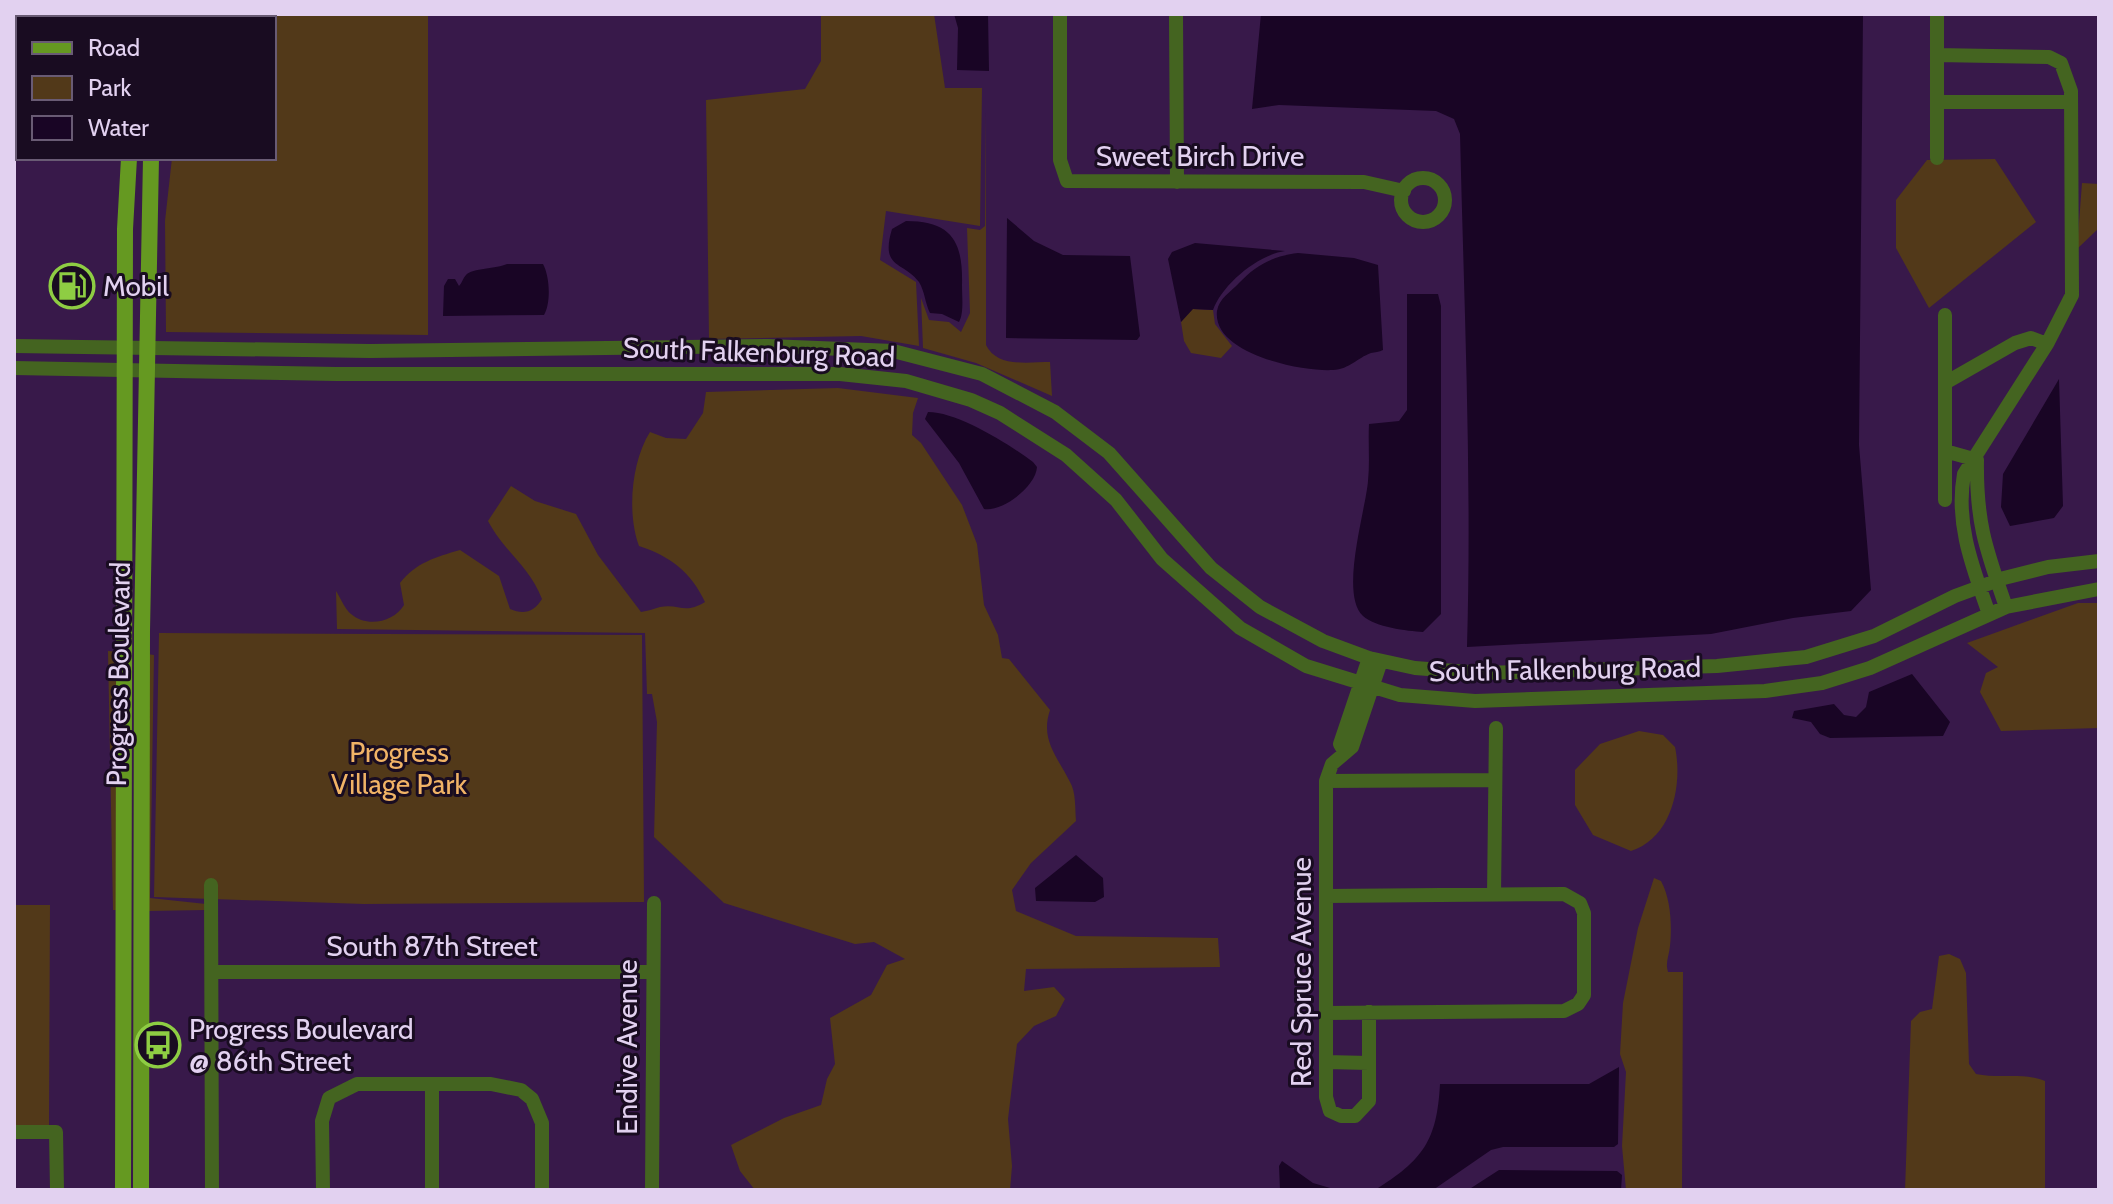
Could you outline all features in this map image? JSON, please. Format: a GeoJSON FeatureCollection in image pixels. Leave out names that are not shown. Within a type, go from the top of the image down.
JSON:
{"type":"FeatureCollection","features":[{"type":"Feature","properties":{"kind":"main road","name":"Progress Boulevard"},"geometry":{"type":"LineString","coordinates":[[123,1190],[129,160]]}},
{"type":"Feature","properties":{"kind":"main road","name":"Progress Boulevard"},"geometry":{"type":"LineString","coordinates":[[141,1190],[151,160]]}},
{"type":"Feature","properties":{"kind":"main road"},"geometry":{"type":"LineString","coordinates":[[124,743],[131,767],[131,873],[142,886],[133,889],[124,917]]}},
{"type":"Feature","properties":{"kind":"main road"},"geometry":{"type":"LineString","coordinates":[[123,1011],[141,1011]]}},
{"type":"Feature","properties":{"kind":"street","name":"Sweet Birch Drive"},"geometry":{"type":"LineString","coordinates":[[1060,14],[1060,160],[1067,181],[1364,182],[1404,191]]}},
{"type":"Feature","properties":{"kind":"street"},"geometry":{"type":"LineString","coordinates":[[1176,14],[1177,182]]}},
{"type":"Feature","properties":{"kind":"street"},"geometry":{"type":"LineString","coordinates":[[1937,14],[1937,158]]}},
{"type":"Feature","properties":{"kind":"street"},"geometry":{"type":"LineString","coordinates":[[1937,55],[2049,57],[2061,63],[2067,74],[2071,102],[2072,295],[2047,344],[1977,460],[1964,474],[1962,520],[1989,614]]}},
{"type":"Feature","properties":{"kind":"street"},"geometry":{"type":"LineString","coordinates":[[1937,102],[2071,102]]}},
{"type":"Feature","properties":{"kind":"street"},"geometry":{"type":"LineString","coordinates":[[1945,315],[1945,500]]}},
{"type":"Feature","properties":{"kind":"street"},"geometry":{"type":"LineString","coordinates":[[1945,383],[2015,343],[2031,338],[2047,344]]}},
{"type":"Feature","properties":{"kind":"street","name":"South Falkenburg Road"},"geometry":{"type":"LineString","coordinates":[[14,346],[148,350],[838,347],[893,351],[982,374],[1055,412],[1109,453],[1211,568],[1260,607],[1323,641],[1375,660],[1415,668],[1482,673],[1717,666],[1806,657],[1874,636],[1997,581],[2048,567],[2099,561]]}},
{"type":"Feature","properties":{"kind":"street","name":"South Falkenburg Road"},"geometry":{"type":"LineString","coordinates":[[14,368],[147,373],[840,374],[906,381],[971,400],[1013,421],[1066,455],[1116,500],[1162,559],[1192,588],[1253,636],[1306,666],[1400,695],[1475,701],[1718,693],[1822,683],[1870,668],[2006,607],[2099,589]]}},
{"type":"Feature","properties":{"kind":"street"},"geometry":{"type":"LineString","coordinates":[[971,400],[982,374]]}},
{"type":"Feature","properties":{"kind":"street"},"geometry":{"type":"LineString","coordinates":[[1945,451],[1977,460]]}},
{"type":"Feature","properties":{"kind":"street"},"geometry":{"type":"LineString","coordinates":[[1977,460],[1978,518],[2006,607]]}},
{"type":"Feature","properties":{"kind":"street"},"geometry":{"type":"LineString","coordinates":[[1962,520],[1978,518]]}},
{"type":"Feature","properties":{"kind":"street"},"geometry":{"type":"LineString","coordinates":[[1192,588],[1211,568]]}},
{"type":"Feature","properties":{"kind":"street"},"geometry":{"type":"LineString","coordinates":[[1375,660],[1352,730],[1340,744],[1344,751],[1332,764],[1326,781],[1495,780]]}},
{"type":"Feature","properties":{"kind":"street"},"geometry":{"type":"LineString","coordinates":[[1717,666],[1718,693]]}},
{"type":"Feature","properties":{"kind":"street"},"geometry":{"type":"LineString","coordinates":[[1494,895],[1496,728]]}},
{"type":"Feature","properties":{"kind":"street","name":"Red Spruce Avenue"},"geometry":{"type":"LineString","coordinates":[[1326,781],[1326,1097],[1330,1111],[1341,1116],[1355,1116],[1369,1101],[1369,1012]]}},
{"type":"Feature","properties":{"kind":"street"},"geometry":{"type":"LineString","coordinates":[[211,885],[212,1190]]}},
{"type":"Feature","properties":{"kind":"street"},"geometry":{"type":"LineString","coordinates":[[1326,896],[1564,894],[1580,903],[1584,913],[1584,995],[1578,1004],[1564,1011],[1326,1013]]}},
{"type":"Feature","properties":{"kind":"street","name":"Endive Avenue"},"geometry":{"type":"LineString","coordinates":[[652,1190],[654,903]]}},
{"type":"Feature","properties":{"kind":"street","name":"South 87th Street"},"geometry":{"type":"LineString","coordinates":[[212,972],[652,972]]}},
{"type":"Feature","properties":{"kind":"street"},"geometry":{"type":"LineString","coordinates":[[1326,1062],[1369,1063]]}},
{"type":"Feature","properties":{"kind":"street"},"geometry":{"type":"LineString","coordinates":[[323,1190],[322,1121],[329,1098],[357,1084],[491,1084],[521,1090],[532,1099],[542,1123],[542,1190]]}},
{"type":"Feature","properties":{"kind":"street"},"geometry":{"type":"LineString","coordinates":[[432,1084],[432,1190]]}},
{"type":"Feature","properties":{"kind":"street"},"geometry":{"type":"LineString","coordinates":[[14,1132],[56,1132],[57,1190]]}},
{"type":"Feature","properties":{"kind":"green space"},"geometry":{"type":"Polygon","coordinates":[[[428,14],[428,335],[166,332],[165,221],[172,160],[276,160],[276,16],[198,16],[428,14]]]}},
{"type":"Feature","properties":{"kind":"green space"},"geometry":{"type":"Polygon","coordinates":[[[821,14],[934,14],[945,88],[982,88],[980,226],[886,211],[880,260],[916,282],[919,346],[861,336],[709,339],[706,100],[805,89],[821,61],[821,14]]]}},
{"type":"Feature","properties":{"kind":"green space"},"geometry":{"type":"Polygon","coordinates":[[[986,113],[986,345],[991,352],[1006,360],[1050,362],[1052,396],[976,363],[923,348],[921,298],[929,320],[949,322],[961,332],[970,313],[967,228],[980,230],[985,226],[986,113]]]}},
{"type":"Feature","properties":{"kind":"green space"},"geometry":{"type":"Polygon","coordinates":[[[1995,159],[2036,222],[1929,308],[1896,248],[1896,200],[1927,160],[1995,159]]]}},
{"type":"Feature","properties":{"kind":"green space"},"geometry":{"type":"Polygon","coordinates":[[[2082,183],[2099,184],[2099,228],[2077,249],[2082,183]]]}},
{"type":"Feature","properties":{"kind":"green space"},"geometry":{"type":"Polygon","coordinates":[[[1192,309],[1213,310],[1215,324],[1232,346],[1221,358],[1191,353],[1184,341],[1181,322],[1192,309]]]}},
{"type":"Feature","properties":{"kind":"green space"},"geometry":{"type":"Polygon","coordinates":[[[838,388],[918,398],[913,413],[912,435],[921,443],[962,505],[977,544],[984,605],[998,635],[1002,658],[1009,659],[1050,710],[1047,721],[1049,739],[1072,786],[1076,821],[1031,863],[1012,890],[1016,911],[1076,936],[1218,938],[1220,967],[1026,969],[1024,991],[1054,987],[1065,999],[1056,1016],[1034,1026],[1017,1044],[1008,1119],[1012,1166],[1010,1190],[755,1190],[740,1171],[731,1145],[784,1118],[821,1105],[827,1079],[835,1064],[830,1018],[871,995],[887,965],[905,959],[874,942],[855,944],[724,903],[654,837],[657,722],[652,694],[647,694],[645,633],[337,629],[336,591],[357,618],[372,622],[387,619],[404,605],[400,583],[412,570],[460,550],[499,576],[510,609],[524,612],[536,607],[542,599],[537,587],[488,521],[511,486],[535,501],[576,514],[598,555],[641,612],[667,606],[698,606],[705,602],[693,582],[670,560],[639,546],[635,533],[632,504],[635,473],[650,432],[666,438],[686,439],[703,413],[706,392],[838,388]]]}},
{"type":"Feature","properties":{"kind":"green space"},"geometry":{"type":"Polygon","coordinates":[[[2078,603],[2099,603],[2099,728],[2001,731],[1980,692],[1986,673],[1998,667],[1967,643],[2078,603]]]}},
{"type":"Feature","properties":{"kind":"green space","name":"Progress Village Park"},"geometry":{"type":"Polygon","coordinates":[[[159,633],[642,635],[644,902],[364,904],[154,897],[159,633]]]}},
{"type":"Feature","properties":{"kind":"green space"},"geometry":{"type":"Polygon","coordinates":[[[108,651],[119,652],[119,910],[113,910],[108,651]]]}},
{"type":"Feature","properties":{"kind":"green space"},"geometry":{"type":"Polygon","coordinates":[[[147,654],[154,655],[150,898],[206,904],[206,910],[147,911],[147,654]]]}},
{"type":"Feature","properties":{"kind":"green space"},"geometry":{"type":"Polygon","coordinates":[[[1639,731],[1663,735],[1675,747],[1677,777],[1665,822],[1656,835],[1631,851],[1593,835],[1575,805],[1575,770],[1600,744],[1639,731]]]}},
{"type":"Feature","properties":{"kind":"green space"},"geometry":{"type":"Polygon","coordinates":[[[1654,878],[1661,881],[1669,904],[1668,972],[1683,972],[1682,1190],[1626,1190],[1622,1146],[1626,1072],[1620,1054],[1623,1003],[1638,928],[1654,878]]]}},
{"type":"Feature","properties":{"kind":"green space"},"geometry":{"type":"Polygon","coordinates":[[[14,905],[50,905],[49,1127],[14,1127],[14,905]]]}},
{"type":"Feature","properties":{"kind":"green space"},"geometry":{"type":"Polygon","coordinates":[[[1949,954],[1960,959],[1966,973],[1969,1064],[1976,1074],[2045,1081],[2045,1190],[1905,1190],[1911,1021],[1920,1012],[1932,1009],[1939,956],[1949,954]]]}},
{"type":"Feature","properties":{"kind":"water"},"geometry":{"type":"Polygon","coordinates":[[[954,14],[988,14],[989,71],[957,70],[958,28],[954,14]]]}},
{"type":"Feature","properties":{"kind":"water"},"geometry":{"type":"Polygon","coordinates":[[[1261,14],[1863,14],[1859,445],[1871,590],[1851,611],[1793,618],[1711,634],[1467,647],[1468,455],[1460,134],[1454,119],[1436,111],[1279,105],[1252,109],[1261,14]]]}},
{"type":"Feature","properties":{"kind":"water"},"geometry":{"type":"Polygon","coordinates":[[[1007,218],[1034,241],[1063,255],[1130,256],[1140,336],[1137,340],[1006,338],[1007,218]]]}},
{"type":"Feature","properties":{"kind":"water"},"geometry":{"type":"Polygon","coordinates":[[[906,221],[935,225],[945,230],[957,246],[962,270],[959,322],[942,314],[930,313],[919,282],[891,258],[889,242],[892,229],[906,221]]]}},
{"type":"Feature","properties":{"kind":"water"},"geometry":{"type":"Polygon","coordinates":[[[1195,243],[1285,251],[1263,258],[1232,281],[1213,310],[1193,309],[1181,322],[1168,259],[1172,252],[1195,243]]]}},
{"type":"Feature","properties":{"kind":"water"},"geometry":{"type":"Polygon","coordinates":[[[1298,253],[1354,258],[1378,265],[1383,350],[1366,355],[1344,368],[1319,370],[1282,364],[1244,349],[1229,339],[1219,326],[1217,311],[1223,299],[1259,266],[1281,256],[1298,253]]]}},
{"type":"Feature","properties":{"kind":"water"},"geometry":{"type":"Polygon","coordinates":[[[507,264],[543,264],[549,290],[544,315],[443,316],[444,286],[448,279],[455,279],[459,286],[469,273],[507,264]]]}},
{"type":"Feature","properties":{"kind":"water"},"geometry":{"type":"Polygon","coordinates":[[[1407,294],[1438,294],[1441,306],[1441,614],[1423,632],[1392,628],[1368,620],[1356,605],[1353,590],[1368,481],[1369,424],[1399,421],[1407,410],[1407,294]]]}},
{"type":"Feature","properties":{"kind":"water"},"geometry":{"type":"Polygon","coordinates":[[[2059,379],[2063,506],[2054,518],[2010,526],[2001,507],[2003,474],[2059,379]]]}},
{"type":"Feature","properties":{"kind":"water"},"geometry":{"type":"Polygon","coordinates":[[[928,412],[968,423],[1023,455],[1037,467],[1031,482],[1009,502],[984,509],[959,463],[925,419],[928,412]]]}},
{"type":"Feature","properties":{"kind":"water"},"geometry":{"type":"Polygon","coordinates":[[[1912,674],[1950,722],[1943,736],[1830,738],[1820,734],[1811,722],[1792,718],[1794,711],[1834,704],[1844,715],[1856,717],[1866,707],[1869,692],[1912,674]]]}},
{"type":"Feature","properties":{"kind":"water"},"geometry":{"type":"Polygon","coordinates":[[[1076,855],[1103,878],[1104,897],[1095,902],[1036,901],[1035,888],[1076,855]]]}},
{"type":"Feature","properties":{"kind":"water"},"geometry":{"type":"Polygon","coordinates":[[[1619,1067],[1618,1144],[1614,1147],[1503,1147],[1491,1150],[1433,1190],[1375,1190],[1405,1169],[1424,1147],[1435,1120],[1440,1084],[1589,1084],[1619,1067]]]}},
{"type":"Feature","properties":{"kind":"water"},"geometry":{"type":"Polygon","coordinates":[[[1282,1161],[1313,1183],[1337,1190],[1280,1190],[1279,1166],[1282,1161]]]}},
{"type":"Feature","properties":{"kind":"water"},"geometry":{"type":"Polygon","coordinates":[[[1499,1170],[1617,1171],[1622,1175],[1621,1190],[1468,1190],[1499,1170]]]}},
{"type":"Feature","properties":{"kind":"place","name":"Mobil"},"geometry":{"type":"Point","coordinates":[72,286]}},
{"type":"Feature","properties":{"kind":"place","name":"Progress Boulevard @ 86th Street"},"geometry":{"type":"Point","coordinates":[158,1045]}}]}
